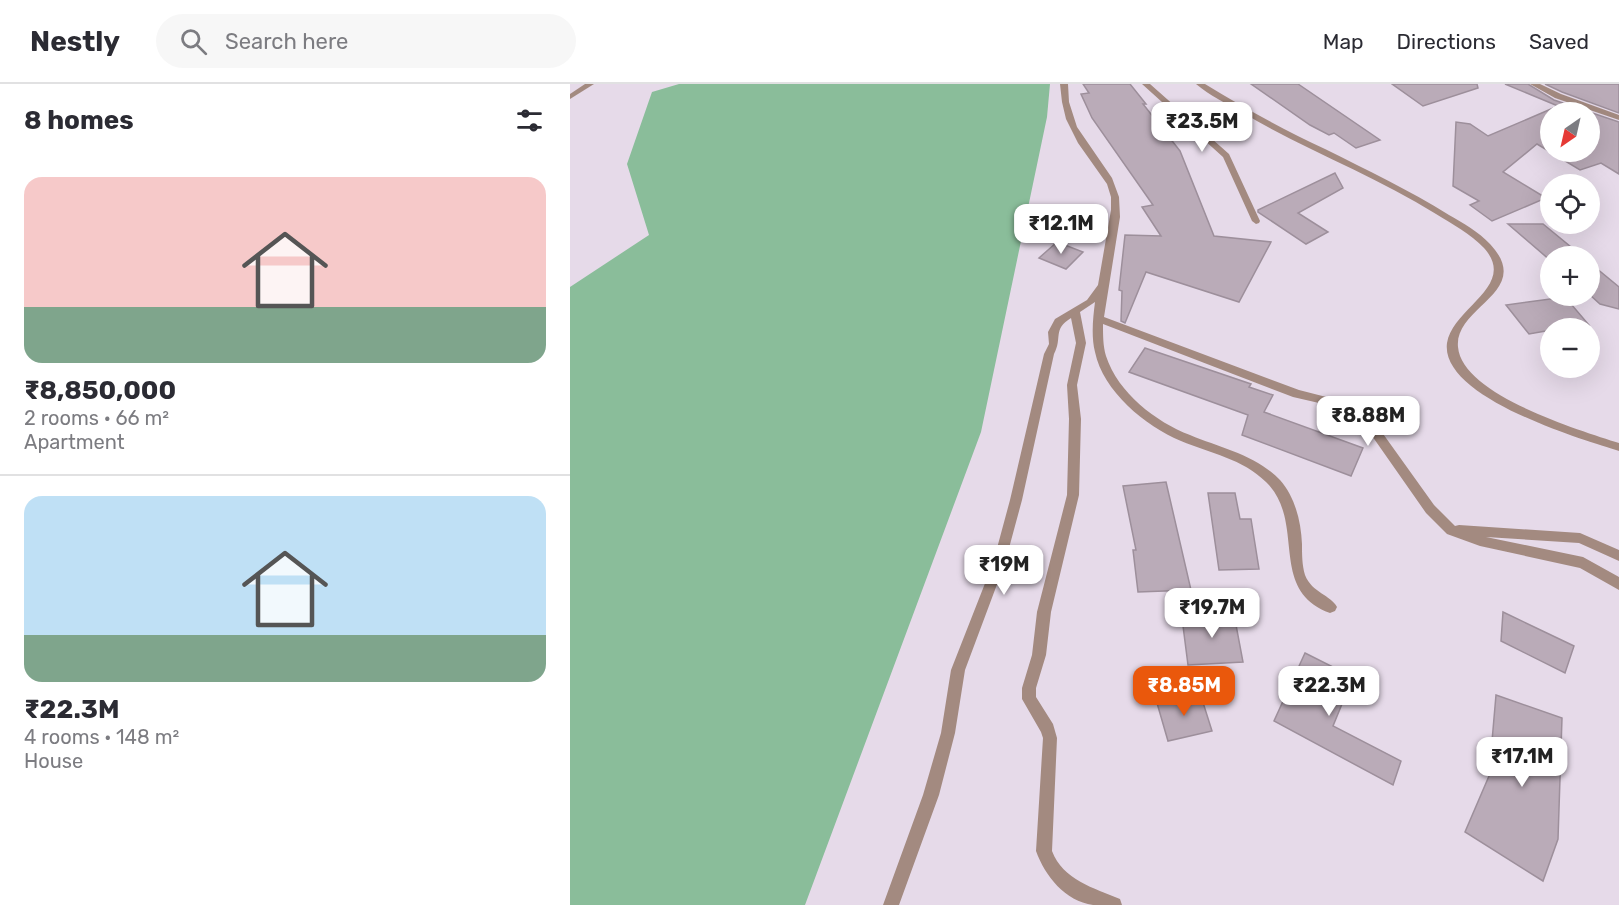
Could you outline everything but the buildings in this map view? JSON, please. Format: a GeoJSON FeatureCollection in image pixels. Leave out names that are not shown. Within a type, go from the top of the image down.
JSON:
{"type":"FeatureCollection","features":[{"type":"Feature","properties":{"kind":"street"},"geometry":{"type":"LineString","coordinates":[[570,97],[590,84]]}},
{"type":"Feature","properties":{"kind":"street"},"geometry":{"type":"LineString","coordinates":[[1064,84],[1066,114],[1081,141],[1108,178],[1116,198],[1114,221],[1101,287],[1099,347],[1102,358],[1117,385],[1137,409],[1183,437],[1254,466],[1276,485],[1285,496],[1295,527],[1294,560],[1300,579],[1311,594],[1330,607]]}},
{"type":"Feature","properties":{"kind":"street"},"geometry":{"type":"LineString","coordinates":[[1146,84],[1226,156],[1232,164],[1256,221]]}},
{"type":"Feature","properties":{"kind":"street"},"geometry":{"type":"LineString","coordinates":[[1534,84],[1558,96],[1619,118]]}},
{"type":"Feature","properties":{"kind":"street"},"geometry":{"type":"LineString","coordinates":[[1206,85],[1279,130],[1374,174],[1420,200],[1486,246],[1498,260],[1501,272],[1497,284],[1470,311],[1456,332],[1452,345],[1456,363],[1472,381],[1528,416],[1619,447]]}},
{"type":"Feature","properties":{"kind":"street"},"geometry":{"type":"LineString","coordinates":[[891,905],[931,795],[948,733],[958,670],[999,563],[1016,500],[1049,354],[1054,344],[1053,332],[1059,321],[1090,302],[1101,287]]}},
{"type":"Feature","properties":{"kind":"street"},"geometry":{"type":"LineString","coordinates":[[1075,311],[1081,343],[1072,385],[1075,418],[1074,488],[1044,612],[1039,655],[1029,688],[1029,699],[1048,729],[1050,738],[1044,851],[1047,864],[1066,883],[1079,891],[1114,905]]}},
{"type":"Feature","properties":{"kind":"street"},"geometry":{"type":"LineString","coordinates":[[1100,318],[1297,394],[1356,410],[1367,420],[1430,509],[1451,530],[1480,542],[1583,563],[1619,584]]}},
{"type":"Feature","properties":{"kind":"street"},"geometry":{"type":"LineString","coordinates":[[1451,530],[1580,538],[1619,556]]}},
{"type":"Feature","properties":{"kind":"green space"},"geometry":{"type":"Polygon","coordinates":[[[679,84],[1050,84],[1047,117],[981,432],[805,905],[570,905],[570,287],[649,235],[627,164],[652,92],[679,84]]]}}]}
